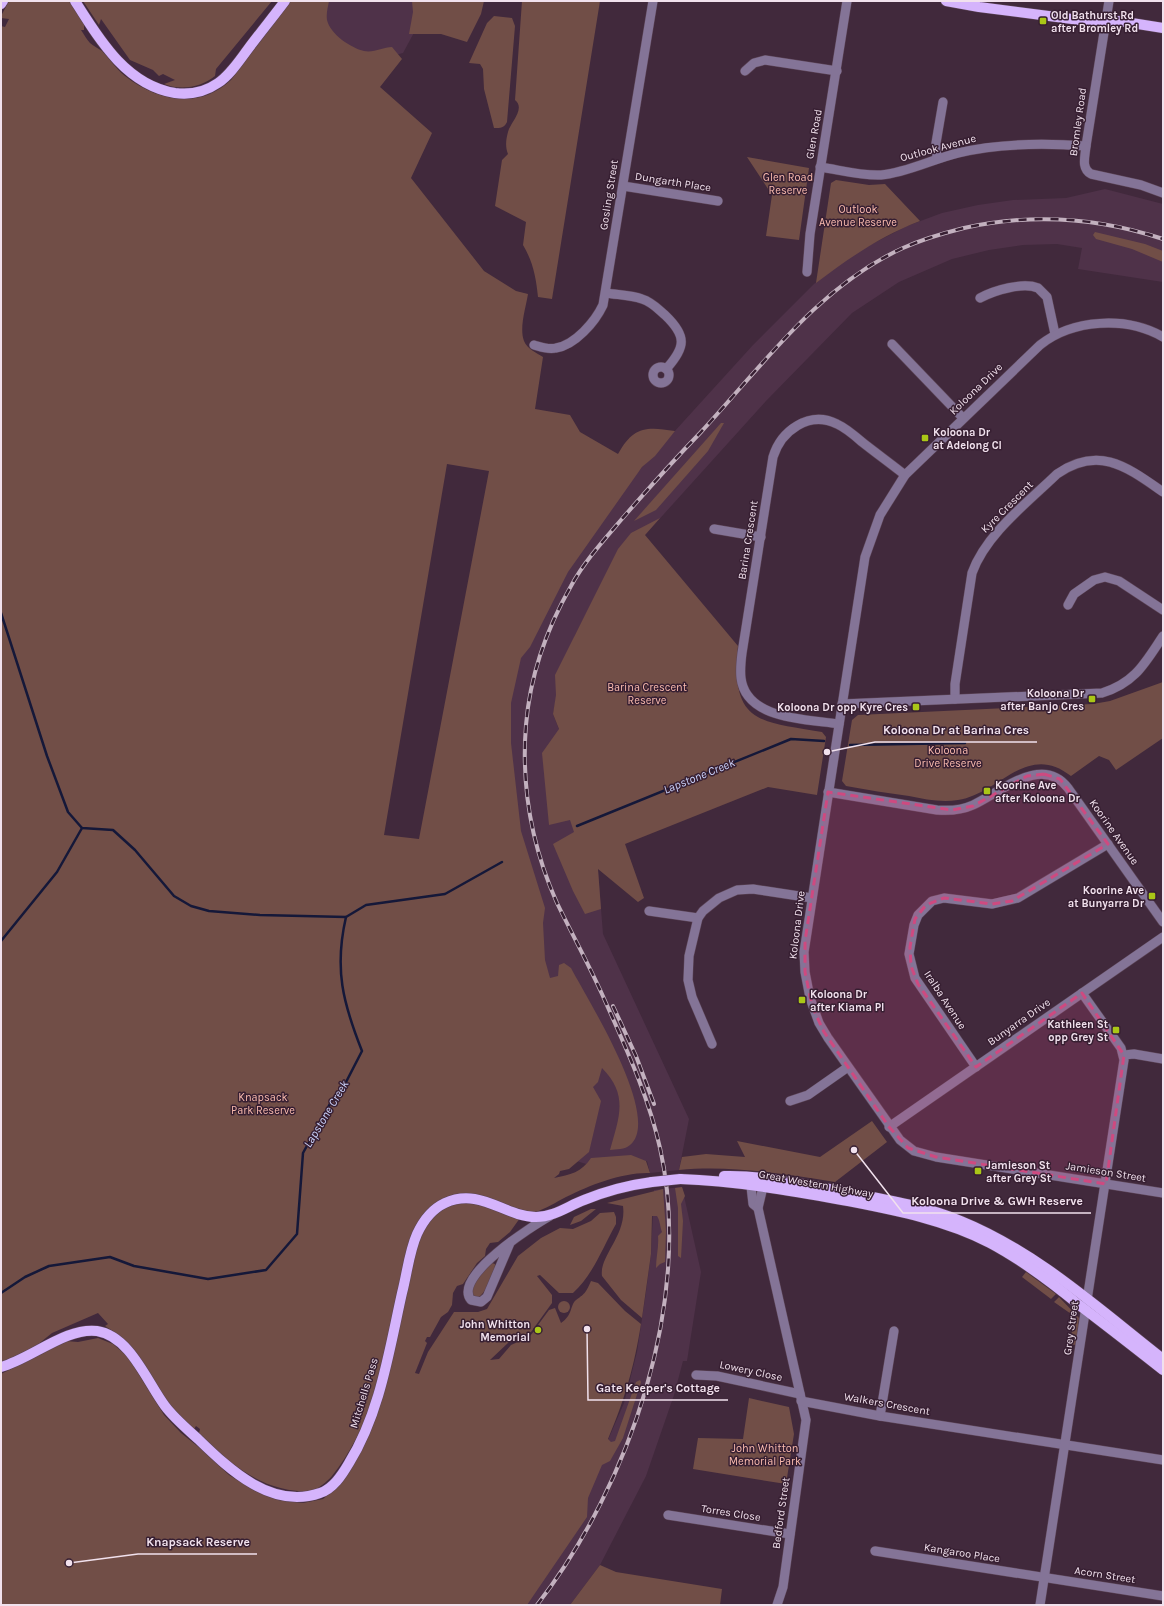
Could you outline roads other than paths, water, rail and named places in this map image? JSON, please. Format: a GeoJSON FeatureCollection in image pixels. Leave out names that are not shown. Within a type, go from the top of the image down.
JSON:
{"type":"FeatureCollection","features":[{"type":"Feature","properties":{"kind":"main road"},"geometry":{"type":"LineString","coordinates":[[76,1],[103,45],[128,70],[152,86],[170,92],[185,94],[206,90],[222,80],[236,65],[285,1]]}},
{"type":"Feature","properties":{"kind":"main road"},"geometry":{"type":"LineString","coordinates":[[946,1],[979,7],[1095,22],[1119,21],[1163,28]]}},
{"type":"Feature","properties":{"kind":"main road","name":"Great Western Highway"},"geometry":{"type":"LineString","coordinates":[[551,1216],[599,1194],[628,1186],[652,1182],[720,1176],[750,1180],[781,1180],[899,1202],[960,1220],[1020,1250],[1088,1300],[1163,1359]]}},
{"type":"Feature","properties":{"kind":"main road","name":"Great Western Highway"},"geometry":{"type":"LineString","coordinates":[[750,1180],[764,1187],[897,1211],[938,1221],[960,1229],[990,1243],[1024,1263],[1163,1370]]}},
{"type":"Feature","properties":{"kind":"main road","name":"Mitchells Pass"},"geometry":{"type":"LineString","coordinates":[[1,1367],[31,1355],[77,1333],[86,1331],[102,1332],[114,1338],[125,1347],[171,1413],[235,1472],[258,1487],[279,1495],[295,1498],[319,1494],[332,1486],[342,1474],[359,1446],[371,1418],[391,1342],[413,1247],[418,1233],[426,1219],[444,1204],[470,1199],[494,1203],[532,1217],[551,1216]]}},
{"type":"Feature","properties":{"kind":"street","name":"Gosling Street"},"geometry":{"type":"LineString","coordinates":[[534,345],[552,349],[561,347],[570,342],[596,319],[603,305],[653,1]]}},
{"type":"Feature","properties":{"kind":"street","name":"Glen Road"},"geometry":{"type":"LineString","coordinates":[[807,272],[806,263],[820,167],[837,71],[847,1]]}},
{"type":"Feature","properties":{"kind":"street","name":"Bromley Road"},"geometry":{"type":"LineString","coordinates":[[1109,1],[1084,166],[1089,173],[1163,193]]}},
{"type":"Feature","properties":{"kind":"street"},"geometry":{"type":"LineString","coordinates":[[745,71],[754,63],[765,60],[837,71]]}},
{"type":"Feature","properties":{"kind":"street"},"geometry":{"type":"LineString","coordinates":[[937,158],[936,143],[943,102]]}},
{"type":"Feature","properties":{"kind":"street","name":"Outlook Avenue"},"geometry":{"type":"LineString","coordinates":[[820,167],[867,174],[883,174],[937,158],[969,151],[1005,146],[1086,146]]}},
{"type":"Feature","properties":{"kind":"street","name":"Dungarth Place"},"geometry":{"type":"LineString","coordinates":[[623,186],[718,201]]}},
{"type":"Feature","properties":{"kind":"street"},"geometry":{"type":"LineString","coordinates":[[980,298],[994,291],[1025,286],[1038,288],[1047,297],[1055,334]]}},
{"type":"Feature","properties":{"kind":"street"},"geometry":{"type":"LineString","coordinates":[[606,293],[636,298],[649,302],[677,327],[682,339],[681,350],[666,369]]}},
{"type":"Feature","properties":{"kind":"street","name":"Koloona Drive"},"geometry":{"type":"LineString","coordinates":[[890,1127],[819,1023],[807,990],[804,952],[828,792],[868,547],[880,515],[905,475],[1040,344],[1064,330],[1090,325],[1118,323],[1144,329],[1163,337]]}},
{"type":"Feature","properties":{"kind":"street"},"geometry":{"type":"LineString","coordinates":[[892,344],[963,418]]}},
{"type":"Feature","properties":{"kind":"street","name":"Barina Crescent"},"geometry":{"type":"LineString","coordinates":[[839,724],[782,716],[766,711],[751,699],[742,683],[740,667],[773,457],[776,448],[785,434],[802,423],[822,420],[835,423],[905,475]]}},
{"type":"Feature","properties":{"kind":"street","name":"Kyre Crescent"},"geometry":{"type":"LineString","coordinates":[[955,699],[955,684],[972,573],[978,558],[994,536],[1057,474],[1065,468],[1084,461],[1105,460],[1119,464],[1163,492]]}},
{"type":"Feature","properties":{"kind":"street"},"geometry":{"type":"LineString","coordinates":[[714,530],[761,537]]}},
{"type":"Feature","properties":{"kind":"street"},"geometry":{"type":"LineString","coordinates":[[1068,605],[1074,594],[1094,580],[1105,577],[1119,580],[1163,610]]}},
{"type":"Feature","properties":{"kind":"street"},"geometry":{"type":"LineString","coordinates":[[842,704],[1092,694],[1111,690],[1134,677],[1146,663],[1163,636]]}},
{"type":"Feature","properties":{"kind":"street","name":"Koorine Avenue"},"geometry":{"type":"LineString","coordinates":[[828,792],[937,810],[952,810],[972,806],[1027,776],[1044,774],[1056,777],[1065,783],[1163,922]]}},
{"type":"Feature","properties":{"kind":"street","name":"Iralba Avenue"},"geometry":{"type":"LineString","coordinates":[[976,1067],[918,984],[912,971],[910,947],[914,925],[918,914],[932,901],[944,898],[992,904],[1018,898],[1108,844]]}},
{"type":"Feature","properties":{"kind":"street"},"geometry":{"type":"LineString","coordinates":[[712,1044],[692,997],[688,980],[689,956],[698,918],[703,911],[719,898],[737,890],[753,888],[812,898]]}},
{"type":"Feature","properties":{"kind":"street"},"geometry":{"type":"LineString","coordinates":[[650,910],[698,918]]}},
{"type":"Feature","properties":{"kind":"street","name":"Bunyarra Drive"},"geometry":{"type":"LineString","coordinates":[[890,1127],[1163,937]]}},
{"type":"Feature","properties":{"kind":"street"},"geometry":{"type":"LineString","coordinates":[[1082,993],[1124,1055],[1134,1054],[1163,1058]]}},
{"type":"Feature","properties":{"kind":"street","name":"Grey Street"},"geometry":{"type":"LineString","coordinates":[[1040,1605],[1087,1310],[1124,1055]]}},
{"type":"Feature","properties":{"kind":"street"},"geometry":{"type":"LineString","coordinates":[[790,1100],[808,1095],[848,1067]]}},
{"type":"Feature","properties":{"kind":"street","name":"Jamieson Street"},"geometry":{"type":"LineString","coordinates":[[890,1127],[904,1144],[922,1154],[1163,1193]]}},
{"type":"Feature","properties":{"kind":"street"},"geometry":{"type":"LineString","coordinates":[[750,1180],[753,1204],[758,1208]]}},
{"type":"Feature","properties":{"kind":"street"},"geometry":{"type":"LineString","coordinates":[[764,1187],[758,1208],[801,1397]]}},
{"type":"Feature","properties":{"kind":"street","name":"Great Western Highway"},"geometry":{"type":"LineString","coordinates":[[510,1243],[487,1297],[481,1302],[470,1300],[467,1290],[471,1281],[489,1260],[510,1243],[532,1226],[551,1216]]}},
{"type":"Feature","properties":{"kind":"street"},"geometry":{"type":"LineString","coordinates":[[880,1416],[894,1331]]}},
{"type":"Feature","properties":{"kind":"street","name":"Lowery Close"},"geometry":{"type":"LineString","coordinates":[[696,1375],[717,1376],[801,1397]]}},
{"type":"Feature","properties":{"kind":"street","name":"Walkers Crescent"},"geometry":{"type":"LineString","coordinates":[[801,1397],[880,1416],[1163,1460]]}},
{"type":"Feature","properties":{"kind":"street","name":"Bedford Street"},"geometry":{"type":"LineString","coordinates":[[777,1605],[783,1587],[806,1430],[806,1420],[801,1397]]}},
{"type":"Feature","properties":{"kind":"street","name":"Torres Close"},"geometry":{"type":"LineString","coordinates":[[668,1515],[790,1534]]}},
{"type":"Feature","properties":{"kind":"street","name":"Kangaroo Place"},"geometry":{"type":"LineString","coordinates":[[875,1551],[1044,1578]]}},
{"type":"Feature","properties":{"kind":"street","name":"Acorn Street"},"geometry":{"type":"LineString","coordinates":[[1044,1578],[1163,1596]]}},
{"type":"Feature","properties":{"kind":"waterway"},"geometry":{"type":"LineString","coordinates":[[1,613],[47,756],[68,812],[82,828],[113,830],[135,850],[174,896],[191,906],[209,911],[260,915],[346,917]]}},
{"type":"Feature","properties":{"kind":"waterway","name":"Lapstone Creek"},"geometry":{"type":"LineString","coordinates":[[577,826],[791,739],[824,741]]}},
{"type":"Feature","properties":{"kind":"waterway","name":"Lapstone Creek"},"geometry":{"type":"LineString","coordinates":[[850,745],[965,743]]}},
{"type":"Feature","properties":{"kind":"waterway"},"geometry":{"type":"LineString","coordinates":[[1,941],[57,872],[82,828]]}},
{"type":"Feature","properties":{"kind":"waterway","name":"Lapstone Creek"},"geometry":{"type":"LineString","coordinates":[[1,1293],[25,1277],[49,1266],[110,1257],[134,1266],[208,1279],[266,1270],[297,1234],[303,1153],[331,1102],[344,1086],[362,1051],[355,1034],[342,986],[341,953],[342,936],[346,917],[366,905],[445,894],[502,862]]}},
{"type":"Feature","properties":{"kind":"railway"},"geometry":{"type":"LineString","coordinates":[[537,1605],[570,1557],[600,1504],[626,1447],[646,1388],[661,1327],[668,1266],[668,1206],[660,1148],[649,1108],[627,1050],[602,994],[548,882],[530,816],[525,771],[528,707],[531,689],[541,653],[554,619],[576,577],[588,560],[650,487],[793,330],[818,306],[873,264],[903,248],[934,236],[964,228],[1014,220],[1039,219],[1089,222],[1114,226],[1163,239]]}},
{"type":"Feature","properties":{"kind":"railway"},"geometry":{"type":"LineString","coordinates":[[613,1006],[636,1056],[654,1104]]}},
{"type":"Feature","properties":{"kind":"place","name":"Old Bathurst Rd after Bromley Rd"},"geometry":{"type":"Point","coordinates":[1043,21]}},
{"type":"Feature","properties":{"kind":"place","name":"Koloona Dr at Adelong Cl"},"geometry":{"type":"Point","coordinates":[925,438]}},
{"type":"Feature","properties":{"kind":"place","name":"Koloona Dr after Banjo Cres"},"geometry":{"type":"Point","coordinates":[1092,699]}},
{"type":"Feature","properties":{"kind":"place","name":"Koloona Dr opp Kyre Cres"},"geometry":{"type":"Point","coordinates":[916,707]}},
{"type":"Feature","properties":{"kind":"place","name":"Koloona Dr at Barina Cres"},"geometry":{"type":"Point","coordinates":[827,752]}},
{"type":"Feature","properties":{"kind":"place","name":"Koorine Ave after Koloona Dr"},"geometry":{"type":"Point","coordinates":[987,791]}},
{"type":"Feature","properties":{"kind":"place","name":"Koorine Ave at Bunyarra Dr"},"geometry":{"type":"Point","coordinates":[1152,896]}},
{"type":"Feature","properties":{"kind":"place","name":"Koloona Dr after Kiama Pl"},"geometry":{"type":"Point","coordinates":[802,1000]}},
{"type":"Feature","properties":{"kind":"place","name":"Kathleen St opp Grey St"},"geometry":{"type":"Point","coordinates":[1116,1030]}},
{"type":"Feature","properties":{"kind":"place","name":"Koloona Drive & GWH Reserve"},"geometry":{"type":"Point","coordinates":[854,1150]}},
{"type":"Feature","properties":{"kind":"place","name":"Jamieson St after Grey St"},"geometry":{"type":"Point","coordinates":[978,1171]}},
{"type":"Feature","properties":{"kind":"place","name":"Gate Keeper's Cottage"},"geometry":{"type":"Point","coordinates":[587,1329]}},
{"type":"Feature","properties":{"kind":"place","name":"John Whitton Memorial"},"geometry":{"type":"Point","coordinates":[538,1330]}},
{"type":"Feature","properties":{"kind":"place","name":"Knapsack Reserve"},"geometry":{"type":"Point","coordinates":[69,1563]}},
{"type":"Feature","properties":{"kind":"park label","name":"Glen Road Reserve"},"geometry":{"type":"Point","coordinates":[788,183]}},
{"type":"Feature","properties":{"kind":"park label","name":"Outlook Avenue Reserve"},"geometry":{"type":"Point","coordinates":[858,215]}},
{"type":"Feature","properties":{"kind":"park label","name":"Barina Crescent Reserve"},"geometry":{"type":"Point","coordinates":[647,693]}},
{"type":"Feature","properties":{"kind":"park label","name":"Koloona Drive Reserve"},"geometry":{"type":"Point","coordinates":[948,756]}},
{"type":"Feature","properties":{"kind":"park label","name":"Knapsack Park Reserve"},"geometry":{"type":"Point","coordinates":[263,1103]}},
{"type":"Feature","properties":{"kind":"park label","name":"John Whitton Memorial Park"},"geometry":{"type":"Point","coordinates":[765,1454]}}]}
